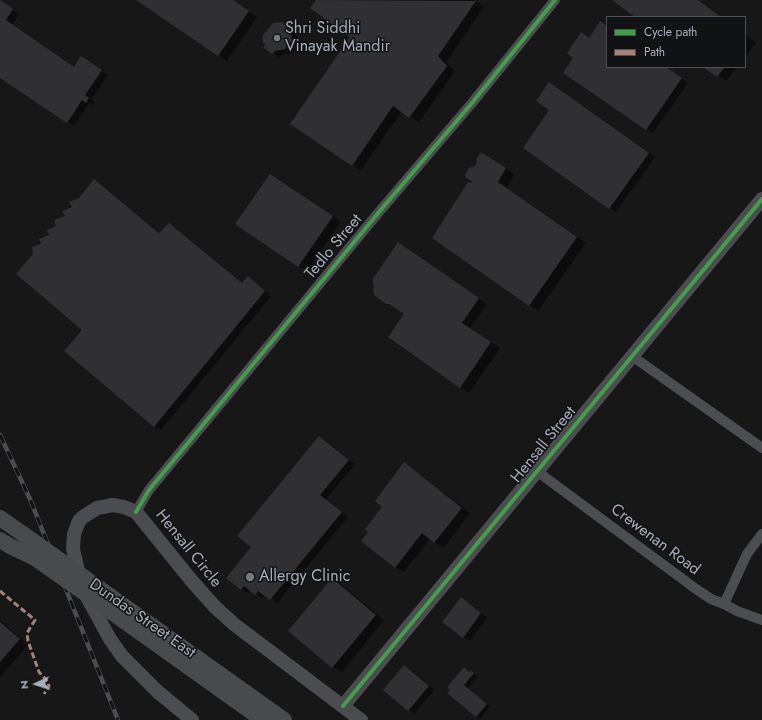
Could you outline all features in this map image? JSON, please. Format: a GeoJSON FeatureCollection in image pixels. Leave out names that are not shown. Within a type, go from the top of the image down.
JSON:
{"type":"FeatureCollection","features":[{"type":"Feature","properties":{"kind":"main road","name":"Dundas Street East"},"geometry":{"type":"LineString","coordinates":[[0,518],[284,720]]}},
{"type":"Feature","properties":{"kind":"main road","name":"Dundas Street East"},"geometry":{"type":"LineString","coordinates":[[0,540],[35,558],[263,720]]}},
{"type":"Feature","properties":{"kind":"street","name":"Tedlo Street"},"geometry":{"type":"LineString","coordinates":[[136,512],[149,490],[472,103],[554,0]]}},
{"type":"Feature","properties":{"kind":"street","name":"Hensall Street"},"geometry":{"type":"LineString","coordinates":[[343,706],[538,472],[762,199]]}},
{"type":"Feature","properties":{"kind":"street"},"geometry":{"type":"LineString","coordinates":[[632,356],[762,448]]}},
{"type":"Feature","properties":{"kind":"street","name":"Crewenan Road"},"geometry":{"type":"LineString","coordinates":[[538,472],[711,599],[762,620]]}},
{"type":"Feature","properties":{"kind":"street","name":"Hensall Circle"},"geometry":{"type":"LineString","coordinates":[[192,720],[158,692],[122,656],[110,639],[82,588],[73,549],[74,534],[80,521],[92,510],[108,505],[119,506],[136,512],[191,580],[215,607],[234,625],[260,646],[362,720]]}},
{"type":"Feature","properties":{"kind":"street"},"geometry":{"type":"LineString","coordinates":[[724,604],[747,554],[762,534]]}},
{"type":"Feature","properties":{"kind":"building"},"geometry":{"type":"Polygon","coordinates":[[[0,0],[13,9],[6,20],[74,67],[81,56],[102,70],[85,95],[89,98],[86,103],[82,100],[67,123],[0,78],[0,0]]]}},
{"type":"Feature","properties":{"kind":"building"},"geometry":{"type":"Polygon","coordinates":[[[136,0],[233,0],[249,11],[218,56],[136,0]]]}},
{"type":"Feature","properties":{"kind":"building"},"geometry":{"type":"Polygon","coordinates":[[[316,0],[476,1],[438,56],[447,66],[409,118],[393,106],[352,166],[290,124],[350,37],[310,8],[316,0]]]}},
{"type":"Feature","properties":{"kind":"building"},"geometry":{"type":"Polygon","coordinates":[[[612,0],[698,0],[720,16],[634,16],[612,0]]]}},
{"type":"Feature","properties":{"kind":"building"},"geometry":{"type":"Polygon","coordinates":[[[600,21],[606,25],[606,68],[667,68],[682,78],[646,130],[563,73],[573,58],[567,53],[581,32],[589,38],[600,21]]]}},
{"type":"Feature","properties":{"kind":"building","name":"Shri Siddhi Vinayak Mandir"},"geometry":{"type":"Polygon","coordinates":[[[282,22],[291,30],[292,41],[285,49],[275,51],[272,54],[263,47],[266,44],[263,43],[263,35],[273,23],[282,22]]]}},
{"type":"Feature","properties":{"kind":"building"},"geometry":{"type":"Polygon","coordinates":[[[704,68],[724,68],[717,77],[704,68]]]}},
{"type":"Feature","properties":{"kind":"building"},"geometry":{"type":"Polygon","coordinates":[[[549,82],[649,153],[609,209],[523,148],[549,110],[536,101],[549,82]]]}},
{"type":"Feature","properties":{"kind":"building"},"geometry":{"type":"Polygon","coordinates":[[[481,152],[506,168],[498,182],[577,237],[529,306],[432,238],[468,182],[471,183],[472,181],[466,178],[465,175],[469,168],[474,167],[477,163],[476,160],[481,152]]]}},
{"type":"Feature","properties":{"kind":"building"},"geometry":{"type":"Polygon","coordinates":[[[270,174],[333,216],[298,267],[235,224],[270,174]]]}},
{"type":"Feature","properties":{"kind":"building"},"geometry":{"type":"Polygon","coordinates":[[[94,179],[159,233],[169,223],[242,283],[248,276],[265,291],[154,427],[64,351],[82,330],[16,274],[33,254],[32,247],[41,244],[39,239],[49,235],[47,230],[56,226],[54,220],[65,216],[62,211],[72,207],[69,202],[79,198],[94,179]]]}},
{"type":"Feature","properties":{"kind":"building"},"geometry":{"type":"Polygon","coordinates":[[[398,242],[479,298],[462,323],[491,342],[460,388],[388,337],[404,314],[374,295],[373,279],[398,242]]]}},
{"type":"Feature","properties":{"kind":"building"},"geometry":{"type":"Polygon","coordinates":[[[319,436],[349,460],[320,495],[342,512],[270,600],[258,591],[255,595],[244,586],[241,590],[226,578],[251,547],[237,536],[319,436]]]}},
{"type":"Feature","properties":{"kind":"building"},"geometry":{"type":"Polygon","coordinates":[[[404,462],[462,508],[434,543],[422,533],[395,568],[361,541],[368,532],[365,529],[382,507],[375,501],[404,462]]]}},
{"type":"Feature","properties":{"kind":"building"},"geometry":{"type":"Polygon","coordinates":[[[332,578],[376,615],[332,668],[288,631],[332,578]]]}},
{"type":"Feature","properties":{"kind":"building"},"geometry":{"type":"Polygon","coordinates":[[[461,597],[481,613],[463,638],[442,622],[461,597]]]}},
{"type":"Feature","properties":{"kind":"building"},"geometry":{"type":"Polygon","coordinates":[[[0,622],[20,639],[0,662],[0,622]]]}},
{"type":"Feature","properties":{"kind":"building"},"geometry":{"type":"Polygon","coordinates":[[[404,665],[429,686],[408,711],[383,690],[404,665]]]}},
{"type":"Feature","properties":{"kind":"building"},"geometry":{"type":"Polygon","coordinates":[[[464,667],[469,672],[470,670],[474,673],[464,685],[487,704],[476,717],[447,693],[450,690],[448,688],[449,685],[464,667]]]}},
{"type":"Feature","properties":{"kind":"railway"},"geometry":{"type":"LineString","coordinates":[[0,435],[30,499],[118,720]]}},
{"type":"Feature","properties":{"kind":"marked path"},"geometry":{"type":"LineString","coordinates":[[0,591],[35,620],[27,633],[28,641],[39,672],[48,682],[49,686],[44,694]]}},
{"type":"Feature","properties":{"kind":"cycle path"},"geometry":{"type":"LineString","coordinates":[[136,512],[149,490],[379,212],[472,103],[555,0]]}},
{"type":"Feature","properties":{"kind":"cycle path"},"geometry":{"type":"LineString","coordinates":[[343,706],[762,199]]}},
{"type":"Feature","properties":{"kind":"place","name":"Shri Siddhi Vinayak Mandir"},"geometry":{"type":"Point","coordinates":[277,38]}},
{"type":"Feature","properties":{"kind":"place","name":"Allergy Clinic"},"geometry":{"type":"Point","coordinates":[250,577]}}]}
